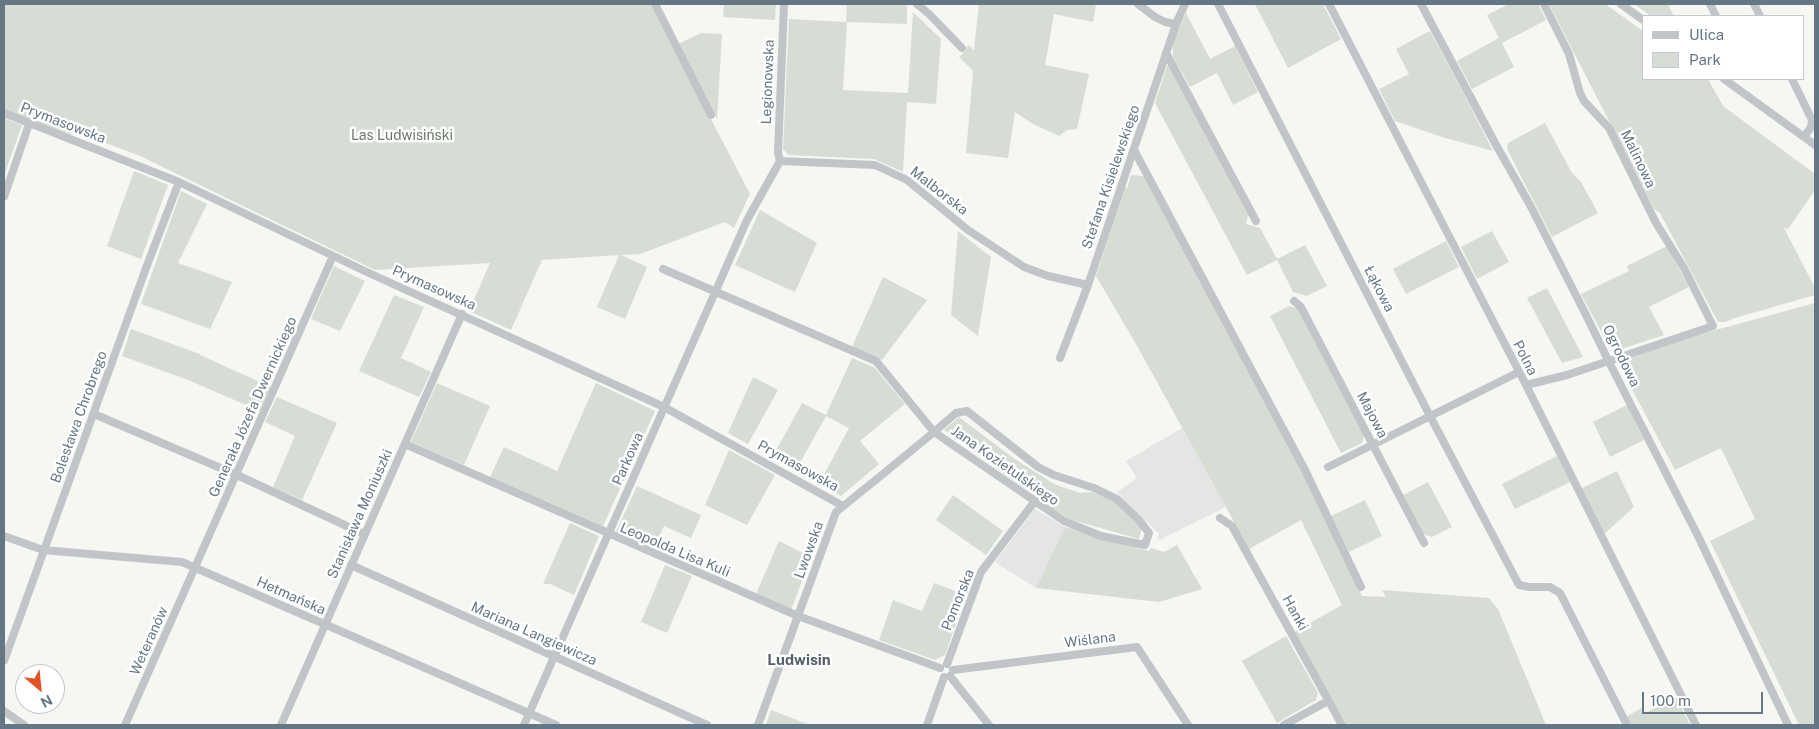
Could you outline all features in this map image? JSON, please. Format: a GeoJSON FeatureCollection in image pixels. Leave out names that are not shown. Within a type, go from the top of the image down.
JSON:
{"type":"FeatureCollection","features":[{"type":"Feature","properties":{"kind":"street"},"geometry":{"type":"LineString","coordinates":[[655,4],[711,115]]}},
{"type":"Feature","properties":{"kind":"street","name":"Legionowska"},"geometry":{"type":"LineString","coordinates":[[780,161],[778,153],[784,4]]}},
{"type":"Feature","properties":{"kind":"street"},"geometry":{"type":"LineString","coordinates":[[917,4],[962,48]]}},
{"type":"Feature","properties":{"kind":"street"},"geometry":{"type":"LineString","coordinates":[[1138,4],[1155,18],[1176,24]]}},
{"type":"Feature","properties":{"kind":"street","name":"Stefana Kisielewskiego"},"geometry":{"type":"LineString","coordinates":[[1060,358],[1088,285],[1176,24],[1185,4]]}},
{"type":"Feature","properties":{"kind":"street","name":"Łąkowa"},"geometry":{"type":"LineString","coordinates":[[1218,4],[1430,416],[1520,585],[1550,587],[1560,593],[1626,725]]}},
{"type":"Feature","properties":{"kind":"street","name":"Polna"},"geometry":{"type":"LineString","coordinates":[[1329,4],[1526,385],[1696,725]]}},
{"type":"Feature","properties":{"kind":"street","name":"Ogrodowa"},"geometry":{"type":"LineString","coordinates":[[1421,4],[1530,205],[1698,536],[1788,725]]}},
{"type":"Feature","properties":{"kind":"street","name":"Malinowa"},"geometry":{"type":"LineString","coordinates":[[1544,4],[1569,54],[1584,101],[1609,128],[1656,224],[1684,268],[1713,326],[1609,362]]}},
{"type":"Feature","properties":{"kind":"street"},"geometry":{"type":"LineString","coordinates":[[1621,4],[1642,19]]}},
{"type":"Feature","properties":{"kind":"street"},"geometry":{"type":"LineString","coordinates":[[1166,53],[1256,221]]}},
{"type":"Feature","properties":{"kind":"street"},"geometry":{"type":"LineString","coordinates":[[1792,80],[1812,120],[1811,127],[1804,137]]}},
{"type":"Feature","properties":{"kind":"street"},"geometry":{"type":"LineString","coordinates":[[1735,82],[1815,145]]}},
{"type":"Feature","properties":{"kind":"street","name":"Prymasowska"},"geometry":{"type":"LineString","coordinates":[[4,113],[87,144],[179,182],[333,256],[664,407],[843,506]]}},
{"type":"Feature","properties":{"kind":"street"},"geometry":{"type":"LineString","coordinates":[[4,197],[30,124]]}},
{"type":"Feature","properties":{"kind":"street"},"geometry":{"type":"LineString","coordinates":[[1134,150],[1305,470],[1361,587]]}},
{"type":"Feature","properties":{"kind":"street","name":"Parkowa"},"geometry":{"type":"LineString","coordinates":[[524,725],[755,202],[780,161]]}},
{"type":"Feature","properties":{"kind":"street","name":"Malborska"},"geometry":{"type":"LineString","coordinates":[[780,161],[875,165],[907,180],[968,230],[1024,267],[1048,276],[1088,285]]}},
{"type":"Feature","properties":{"kind":"street","name":"Bolesława Chrobrego"},"geometry":{"type":"LineString","coordinates":[[4,661],[179,182]]}},
{"type":"Feature","properties":{"kind":"street","name":"Generała Józefa Dwernickiego"},"geometry":{"type":"LineString","coordinates":[[196,568],[333,256]]}},
{"type":"Feature","properties":{"kind":"street","name":"Jana Kozietulskiego"},"geometry":{"type":"LineString","coordinates":[[663,269],[876,361],[934,432],[1064,521],[1101,536],[1145,545],[1149,537],[1148,531],[1117,499],[1094,488],[1054,475],[1038,467],[967,411]]}},
{"type":"Feature","properties":{"kind":"street","name":"Majowa"},"geometry":{"type":"LineString","coordinates":[[1294,301],[1301,307],[1424,543]]}},
{"type":"Feature","properties":{"kind":"street","name":"Stanisława Moniuszki"},"geometry":{"type":"LineString","coordinates":[[281,725],[462,314]]}},
{"type":"Feature","properties":{"kind":"street"},"geometry":{"type":"LineString","coordinates":[[1526,385],[1609,362]]}},
{"type":"Feature","properties":{"kind":"street"},"geometry":{"type":"LineString","coordinates":[[1328,467],[1519,372]]}},
{"type":"Feature","properties":{"kind":"street","name":"Lwowska"},"geometry":{"type":"LineString","coordinates":[[758,725],[836,512],[956,413],[967,411]]}},
{"type":"Feature","properties":{"kind":"street"},"geometry":{"type":"LineString","coordinates":[[94,414],[237,475],[364,534]]}},
{"type":"Feature","properties":{"kind":"street","name":"Leopolda Lisa Kuli"},"geometry":{"type":"LineString","coordinates":[[404,444],[608,535],[798,616],[947,671]]}},
{"type":"Feature","properties":{"kind":"street","name":"Pomorska"},"geometry":{"type":"LineString","coordinates":[[927,725],[981,572],[1035,501]]}},
{"type":"Feature","properties":{"kind":"street","name":"Hanki"},"geometry":{"type":"LineString","coordinates":[[1220,518],[1232,526],[1342,725]]}},
{"type":"Feature","properties":{"kind":"street","name":"Hetmańska"},"geometry":{"type":"LineString","coordinates":[[4,536],[43,550],[182,562],[556,725]]}},
{"type":"Feature","properties":{"kind":"street","name":"Mariana Langiewicza"},"geometry":{"type":"LineString","coordinates":[[352,565],[707,725]]}},
{"type":"Feature","properties":{"kind":"street","name":"Weteranów"},"geometry":{"type":"LineString","coordinates":[[125,725],[196,568]]}},
{"type":"Feature","properties":{"kind":"street","name":"Wiślana"},"geometry":{"type":"LineString","coordinates":[[947,671],[1137,647],[1188,725]]}},
{"type":"Feature","properties":{"kind":"street"},"geometry":{"type":"LineString","coordinates":[[947,671],[990,725]]}},
{"type":"Feature","properties":{"kind":"street"},"geometry":{"type":"LineString","coordinates":[[1284,725],[1328,701]]}},
{"type":"Feature","properties":{"kind":"street"},"geometry":{"type":"LineString","coordinates":[[4,711],[24,725]]}},
{"type":"Feature","properties":{"kind":"shaded area"},"geometry":{"type":"Polygon","coordinates":[[[1182,428],[1226,507],[1157,541],[1159,534],[1117,492],[1137,478],[1126,461],[1182,428]]]}},
{"type":"Feature","properties":{"kind":"shaded area"},"geometry":{"type":"Polygon","coordinates":[[[1035,509],[1065,527],[1036,588],[995,562],[1035,509]]]}},
{"type":"Feature","properties":{"kind":"green space","name":"Las Ludwisiński"},"geometry":{"type":"Polygon","coordinates":[[[4,4],[651,4],[750,194],[734,228],[725,222],[640,254],[621,255],[647,267],[625,319],[597,307],[619,255],[542,260],[511,330],[469,311],[490,263],[375,270],[140,156],[72,130],[70,137],[4,110],[4,4]]]}},
{"type":"Feature","properties":{"kind":"green space"},"geometry":{"type":"Polygon","coordinates":[[[724,4],[776,4],[775,20],[723,17],[724,4]]]}},
{"type":"Feature","properties":{"kind":"green space"},"geometry":{"type":"Polygon","coordinates":[[[847,4],[905,4],[907,6],[907,24],[847,22],[843,90],[908,93],[913,12],[941,39],[936,104],[907,102],[903,172],[874,159],[789,155],[783,149],[789,19],[846,22],[847,4]]]}},
{"type":"Feature","properties":{"kind":"green space"},"geometry":{"type":"Polygon","coordinates":[[[979,4],[1096,4],[1093,22],[1054,14],[1045,65],[1089,74],[1077,129],[1067,130],[1059,136],[1033,124],[1015,112],[1008,158],[966,153],[973,71],[959,57],[968,45],[974,50],[979,4]]]}},
{"type":"Feature","properties":{"kind":"green space"},"geometry":{"type":"Polygon","coordinates":[[[1255,4],[1323,4],[1341,39],[1288,68],[1255,4]]]}},
{"type":"Feature","properties":{"kind":"green space"},"geometry":{"type":"Polygon","coordinates":[[[1509,4],[1538,4],[1546,20],[1502,43],[1514,67],[1472,89],[1457,61],[1499,38],[1487,15],[1509,4]]]}},
{"type":"Feature","properties":{"kind":"green space"},"geometry":{"type":"Polygon","coordinates":[[[1549,4],[1605,4],[1642,30],[1642,80],[1709,80],[1723,106],[1815,174],[1815,190],[1788,229],[1784,228],[1815,288],[1815,295],[1725,322],[1718,322],[1660,213],[1654,209],[1549,4]]]}},
{"type":"Feature","properties":{"kind":"green space"},"geometry":{"type":"Polygon","coordinates":[[[1634,4],[1668,4],[1674,15],[1650,15],[1634,4]]]}},
{"type":"Feature","properties":{"kind":"green space"},"geometry":{"type":"Polygon","coordinates":[[[1186,13],[1210,59],[1235,46],[1258,92],[1233,105],[1217,73],[1190,87],[1173,57],[1173,45],[1177,31],[1186,13]]]}},
{"type":"Feature","properties":{"kind":"green space"},"geometry":{"type":"Polygon","coordinates":[[[1430,31],[1493,151],[1442,137],[1395,121],[1379,89],[1409,74],[1396,49],[1430,31]]]}},
{"type":"Feature","properties":{"kind":"green space"},"geometry":{"type":"Polygon","coordinates":[[[701,33],[722,34],[717,119],[678,44],[701,33]]]}},
{"type":"Feature","properties":{"kind":"green space"},"geometry":{"type":"Polygon","coordinates":[[[1167,66],[1170,66],[1248,215],[1246,224],[1260,228],[1277,259],[1305,245],[1327,286],[1307,296],[1293,292],[1277,260],[1247,275],[1155,103],[1167,66]]]}},
{"type":"Feature","properties":{"kind":"green space"},"geometry":{"type":"Polygon","coordinates":[[[4,118],[22,125],[4,176],[4,118]]]}},
{"type":"Feature","properties":{"kind":"green space"},"geometry":{"type":"Polygon","coordinates":[[[1545,123],[1572,173],[1581,182],[1598,213],[1552,237],[1507,149],[1508,143],[1545,123]]]}},
{"type":"Feature","properties":{"kind":"green space"},"geometry":{"type":"Polygon","coordinates":[[[134,171],[168,185],[141,259],[107,246],[134,171]]]}},
{"type":"Feature","properties":{"kind":"green space"},"geometry":{"type":"Polygon","coordinates":[[[1131,175],[1144,176],[1302,472],[1362,596],[1386,597],[1382,590],[1489,598],[1498,609],[1546,725],[1347,725],[1294,632],[1342,605],[1301,520],[1249,549],[1136,344],[1096,276],[1125,186],[1127,189],[1131,175]]]}},
{"type":"Feature","properties":{"kind":"green space"},"geometry":{"type":"Polygon","coordinates":[[[181,191],[207,204],[178,263],[232,282],[210,329],[141,304],[181,191]]]}},
{"type":"Feature","properties":{"kind":"green space"},"geometry":{"type":"Polygon","coordinates":[[[760,210],[817,243],[795,292],[735,265],[760,210]]]}},
{"type":"Feature","properties":{"kind":"green space"},"geometry":{"type":"Polygon","coordinates":[[[958,231],[991,257],[978,336],[951,315],[958,231]]]}},
{"type":"Feature","properties":{"kind":"green space"},"geometry":{"type":"Polygon","coordinates":[[[1492,231],[1509,262],[1477,279],[1461,247],[1492,231]]]}},
{"type":"Feature","properties":{"kind":"green space"},"geometry":{"type":"Polygon","coordinates":[[[1446,241],[1459,267],[1406,294],[1393,269],[1446,241]]]}},
{"type":"Feature","properties":{"kind":"green space"},"geometry":{"type":"Polygon","coordinates":[[[1667,246],[1689,287],[1649,307],[1664,335],[1612,352],[1581,294],[1629,271],[1627,266],[1667,246]]]}},
{"type":"Feature","properties":{"kind":"green space"},"geometry":{"type":"Polygon","coordinates":[[[334,266],[365,281],[340,331],[311,319],[334,266]]]}},
{"type":"Feature","properties":{"kind":"green space"},"geometry":{"type":"Polygon","coordinates":[[[883,277],[927,300],[882,360],[852,347],[883,277]]]}},
{"type":"Feature","properties":{"kind":"green space"},"geometry":{"type":"Polygon","coordinates":[[[1547,288],[1583,357],[1562,363],[1527,298],[1547,288]]]}},
{"type":"Feature","properties":{"kind":"green space"},"geometry":{"type":"Polygon","coordinates":[[[394,295],[424,307],[401,358],[431,372],[419,397],[359,371],[394,295]]]}},
{"type":"Feature","properties":{"kind":"green space"},"geometry":{"type":"Polygon","coordinates":[[[1815,303],[1815,725],[1799,725],[1710,541],[1755,519],[1721,448],[1675,470],[1618,363],[1679,340],[1815,303]]]}},
{"type":"Feature","properties":{"kind":"green space"},"geometry":{"type":"Polygon","coordinates":[[[1289,306],[1298,309],[1364,436],[1362,443],[1341,453],[1270,316],[1289,306]]]}},
{"type":"Feature","properties":{"kind":"green space"},"geometry":{"type":"Polygon","coordinates":[[[131,329],[200,354],[271,387],[260,411],[188,380],[122,356],[131,329]]]}},
{"type":"Feature","properties":{"kind":"green space"},"geometry":{"type":"Polygon","coordinates":[[[852,358],[875,368],[905,404],[860,441],[879,464],[841,496],[819,484],[849,428],[826,416],[796,470],[772,458],[802,403],[826,415],[852,358]]]}},
{"type":"Feature","properties":{"kind":"green space"},"geometry":{"type":"Polygon","coordinates":[[[753,377],[778,390],[748,444],[728,433],[753,377]]]}},
{"type":"Feature","properties":{"kind":"green space"},"geometry":{"type":"Polygon","coordinates":[[[437,383],[490,406],[464,465],[411,442],[437,383]]]}},
{"type":"Feature","properties":{"kind":"green space"},"geometry":{"type":"Polygon","coordinates":[[[596,383],[655,411],[603,526],[490,477],[504,447],[557,471],[596,383]]]}},
{"type":"Feature","properties":{"kind":"green space"},"geometry":{"type":"Polygon","coordinates":[[[277,397],[337,423],[302,500],[273,487],[295,436],[265,422],[277,397]]]}},
{"type":"Feature","properties":{"kind":"green space"},"geometry":{"type":"Polygon","coordinates":[[[1627,405],[1644,440],[1610,457],[1593,422],[1627,405]]]}},
{"type":"Feature","properties":{"kind":"green space"},"geometry":{"type":"Polygon","coordinates":[[[959,417],[1012,457],[1054,484],[1080,493],[1091,492],[1112,499],[1142,528],[1139,539],[1069,519],[1048,506],[944,430],[959,417]]]}},
{"type":"Feature","properties":{"kind":"green space"},"geometry":{"type":"Polygon","coordinates":[[[729,450],[775,475],[747,525],[705,505],[729,450]]]}},
{"type":"Feature","properties":{"kind":"green space"},"geometry":{"type":"Polygon","coordinates":[[[1557,456],[1570,482],[1515,509],[1502,484],[1557,456]]]}},
{"type":"Feature","properties":{"kind":"green space"},"geometry":{"type":"Polygon","coordinates":[[[1617,471],[1634,507],[1603,535],[1580,489],[1617,471]]]}},
{"type":"Feature","properties":{"kind":"green space"},"geometry":{"type":"Polygon","coordinates":[[[1428,482],[1452,527],[1432,537],[1423,534],[1403,495],[1428,482]]]}},
{"type":"Feature","properties":{"kind":"green space"},"geometry":{"type":"Polygon","coordinates":[[[637,486],[701,515],[691,538],[664,526],[654,548],[616,532],[637,486]]]}},
{"type":"Feature","properties":{"kind":"green space"},"geometry":{"type":"Polygon","coordinates":[[[953,495],[1003,531],[986,555],[936,520],[953,495]]]}},
{"type":"Feature","properties":{"kind":"green space"},"geometry":{"type":"Polygon","coordinates":[[[1365,500],[1382,536],[1349,552],[1331,516],[1365,500]]]}},
{"type":"Feature","properties":{"kind":"green space"},"geometry":{"type":"Polygon","coordinates":[[[570,523],[599,536],[574,595],[550,584],[543,584],[570,523]]]}},
{"type":"Feature","properties":{"kind":"green space"},"geometry":{"type":"Polygon","coordinates":[[[1065,527],[1149,551],[1151,548],[1164,552],[1177,545],[1202,589],[1159,602],[1036,588],[1065,527]]]}},
{"type":"Feature","properties":{"kind":"green space"},"geometry":{"type":"Polygon","coordinates":[[[779,541],[811,557],[791,610],[756,594],[779,541]]]}},
{"type":"Feature","properties":{"kind":"green space"},"geometry":{"type":"Polygon","coordinates":[[[665,565],[692,576],[667,633],[641,622],[665,565]]]}},
{"type":"Feature","properties":{"kind":"green space"},"geometry":{"type":"Polygon","coordinates":[[[934,583],[966,595],[945,655],[935,660],[879,640],[893,600],[922,611],[934,583]]]}},
{"type":"Feature","properties":{"kind":"green space"},"geometry":{"type":"Polygon","coordinates":[[[1286,636],[1318,693],[1316,700],[1277,723],[1242,661],[1286,636]]]}},
{"type":"Feature","properties":{"kind":"green space"},"geometry":{"type":"Polygon","coordinates":[[[1677,698],[1690,725],[1629,725],[1625,717],[1642,708],[1645,713],[1677,698]]]}},
{"type":"Feature","properties":{"kind":"green space"},"geometry":{"type":"Polygon","coordinates":[[[771,710],[810,725],[766,725],[771,710]]]}},
{"type":"Feature","properties":{"kind":"district","name":"Ludwisin"},"geometry":{"type":"Point","coordinates":[799,660]}}]}
